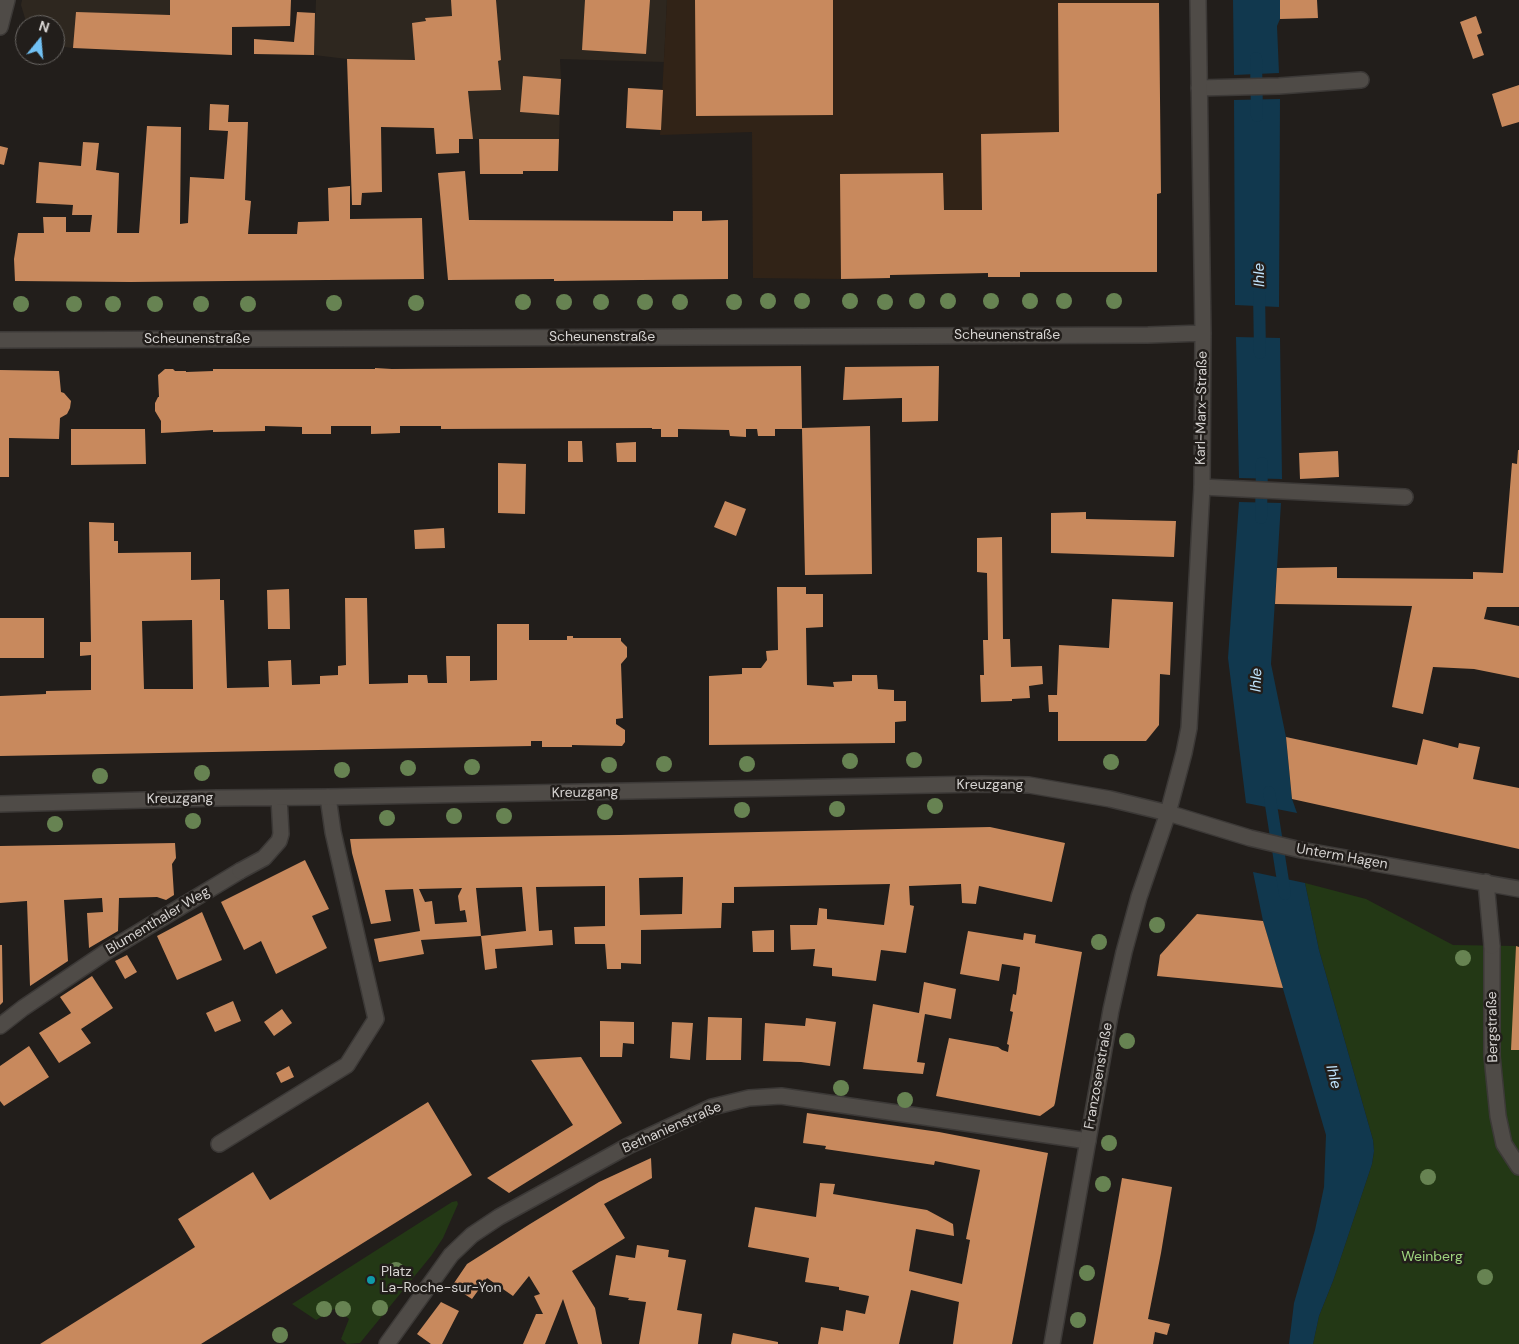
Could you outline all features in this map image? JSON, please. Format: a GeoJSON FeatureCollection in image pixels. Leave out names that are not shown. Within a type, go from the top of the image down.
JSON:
{"type":"FeatureCollection","features":[{"type":"Feature","properties":{"kind":"street"},"geometry":{"type":"LineString","coordinates":[[0,27],[6,0]]}},
{"type":"Feature","properties":{"kind":"street","name":"Karl-Marx-Straße"},"geometry":{"type":"LineString","coordinates":[[1168,813],[1189,728],[1202,487],[1203,333],[1198,0]]}},
{"type":"Feature","properties":{"kind":"street"},"geometry":{"type":"LineString","coordinates":[[1199,88],[1279,86],[1361,80]]}},
{"type":"Feature","properties":{"kind":"street","name":"Scheunenstraße"},"geometry":{"type":"LineString","coordinates":[[0,340],[1138,335],[1203,333]]}},
{"type":"Feature","properties":{"kind":"street"},"geometry":{"type":"LineString","coordinates":[[1202,487],[1405,497]]}},
{"type":"Feature","properties":{"kind":"street","name":"Kreuzgang"},"geometry":{"type":"LineString","coordinates":[[0,804],[982,784],[1029,785],[1110,799],[1168,813]]}},
{"type":"Feature","properties":{"kind":"street"},"geometry":{"type":"LineString","coordinates":[[219,1144],[347,1065],[376,1019],[333,832],[328,797]]}},
{"type":"Feature","properties":{"kind":"street","name":"Blumenthaler Weg"},"geometry":{"type":"LineString","coordinates":[[0,1026],[23,1008],[106,952],[240,870],[264,858],[279,841],[281,834],[280,798]]}},
{"type":"Feature","properties":{"kind":"street","name":"Unterm Hagen"},"geometry":{"type":"LineString","coordinates":[[1168,813],[1250,838],[1301,850],[1519,889]]}},
{"type":"Feature","properties":{"kind":"street","name":"Franzosenstraße"},"geometry":{"type":"LineString","coordinates":[[1052,1344],[1111,1010],[1139,896],[1168,813]]}},
{"type":"Feature","properties":{"kind":"street","name":"Bergstraße"},"geometry":{"type":"LineString","coordinates":[[1486,882],[1492,946],[1492,1056],[1498,1116],[1504,1144],[1519,1168]]}},
{"type":"Feature","properties":{"kind":"street","name":"Bethanienstraße"},"geometry":{"type":"LineString","coordinates":[[387,1344],[451,1256],[472,1235],[499,1217],[628,1146],[712,1106],[748,1098],[781,1096],[1088,1141]]}},
{"type":"Feature","properties":{"kind":"shaded area"},"geometry":{"type":"Polygon","coordinates":[[[22,0],[231,0],[73,48],[65,47],[65,15],[24,15],[21,5],[22,0]]]}},
{"type":"Feature","properties":{"kind":"shaded area"},"geometry":{"type":"Polygon","coordinates":[[[316,0],[667,0],[664,62],[560,59],[559,139],[434,139],[428,60],[347,59],[314,55],[316,0]]]}},
{"type":"Feature","properties":{"kind":"shaded area"},"geometry":{"type":"Polygon","coordinates":[[[667,0],[1159,0],[1161,193],[1157,194],[1157,272],[1020,272],[1020,277],[988,277],[988,273],[890,275],[890,278],[753,278],[752,132],[660,135],[667,0]]]}},
{"type":"Feature","properties":{"kind":"green space","name":"Weinberg"},"geometry":{"type":"Polygon","coordinates":[[[1305,883],[1366,899],[1453,945],[1516,946],[1512,1050],[1519,1050],[1519,1344],[1313,1344],[1319,1316],[1333,1281],[1372,1164],[1374,1151],[1373,1140],[1319,950],[1305,883]]]}},
{"type":"Feature","properties":{"kind":"green space","name":"Platz La-Roche-sur-Yon"},"geometry":{"type":"Polygon","coordinates":[[[457,1201],[458,1204],[443,1238],[431,1256],[360,1343],[347,1344],[341,1339],[349,1319],[336,1308],[316,1320],[292,1304],[452,1202],[457,1201]]]}},
{"type":"Feature","properties":{"kind":"water"},"geometry":{"type":"Polygon","coordinates":[[[1233,0],[1280,0],[1280,19],[1277,26],[1279,73],[1234,75],[1233,0]]]}},
{"type":"Feature","properties":{"kind":"water"},"geometry":{"type":"Polygon","coordinates":[[[1280,99],[1279,307],[1235,305],[1234,100],[1280,99]]]}},
{"type":"Feature","properties":{"kind":"water"},"geometry":{"type":"Polygon","coordinates":[[[1236,337],[1280,338],[1282,479],[1239,478],[1236,337]]]}},
{"type":"Feature","properties":{"kind":"water"},"geometry":{"type":"Polygon","coordinates":[[[1239,502],[1281,503],[1271,664],[1286,737],[1292,799],[1297,813],[1246,803],[1228,658],[1239,502]]]}},
{"type":"Feature","properties":{"kind":"water"},"geometry":{"type":"Polygon","coordinates":[[[1253,872],[1305,883],[1319,950],[1373,1140],[1372,1164],[1333,1281],[1319,1316],[1313,1344],[1289,1344],[1294,1303],[1315,1230],[1324,1187],[1326,1135],[1263,921],[1253,872]]]}},
{"type":"Feature","properties":{"kind":"building"},"geometry":{"type":"Polygon","coordinates":[[[170,0],[291,0],[290,26],[232,27],[232,55],[73,48],[76,12],[170,15],[170,0]]]}},
{"type":"Feature","properties":{"kind":"building"},"geometry":{"type":"Polygon","coordinates":[[[451,0],[496,0],[501,60],[498,61],[501,90],[468,91],[473,139],[459,139],[459,153],[436,154],[434,128],[381,127],[382,192],[362,193],[361,205],[352,205],[347,59],[415,60],[412,23],[426,21],[425,18],[452,16],[451,0]]]}},
{"type":"Feature","properties":{"kind":"building"},"geometry":{"type":"Polygon","coordinates":[[[585,0],[650,0],[646,54],[582,50],[585,0]]]}},
{"type":"Feature","properties":{"kind":"building"},"geometry":{"type":"Polygon","coordinates":[[[695,0],[833,0],[833,115],[696,116],[695,0]]]}},
{"type":"Feature","properties":{"kind":"building"},"geometry":{"type":"Polygon","coordinates":[[[1280,0],[1317,0],[1318,18],[1280,19],[1280,0]]]}},
{"type":"Feature","properties":{"kind":"building"},"geometry":{"type":"Polygon","coordinates":[[[1058,3],[1159,3],[1161,193],[1157,194],[1157,272],[1020,272],[1020,277],[988,277],[988,273],[890,275],[890,278],[841,279],[840,174],[943,173],[944,210],[982,210],[981,134],[1059,132],[1058,3]]]}},
{"type":"Feature","properties":{"kind":"building"},"geometry":{"type":"Polygon","coordinates":[[[297,12],[315,13],[314,55],[254,54],[254,39],[294,42],[297,12]]]}},
{"type":"Feature","properties":{"kind":"building"},"geometry":{"type":"Polygon","coordinates":[[[1476,16],[1482,33],[1477,35],[1484,55],[1473,59],[1460,22],[1476,16]]]}},
{"type":"Feature","properties":{"kind":"building"},"geometry":{"type":"Polygon","coordinates":[[[523,76],[561,79],[559,115],[520,112],[523,76]]]}},
{"type":"Feature","properties":{"kind":"building"},"geometry":{"type":"Polygon","coordinates":[[[1519,85],[1519,122],[1502,127],[1492,94],[1519,85]]]}},
{"type":"Feature","properties":{"kind":"building"},"geometry":{"type":"Polygon","coordinates":[[[628,88],[663,90],[661,130],[626,128],[628,88]]]}},
{"type":"Feature","properties":{"kind":"building"},"geometry":{"type":"Polygon","coordinates":[[[210,104],[229,105],[228,122],[248,122],[245,200],[251,201],[248,234],[297,234],[298,222],[329,221],[328,188],[350,186],[350,219],[422,218],[424,279],[131,282],[15,281],[14,259],[18,233],[44,233],[43,217],[66,217],[66,232],[90,232],[92,215],[72,215],[73,205],[36,203],[39,162],[81,166],[83,142],[99,143],[96,170],[119,173],[117,233],[139,233],[147,126],[181,127],[180,224],[188,223],[190,177],[224,179],[228,131],[209,130],[210,104]]]}},
{"type":"Feature","properties":{"kind":"building"},"geometry":{"type":"Polygon","coordinates":[[[479,139],[559,139],[558,171],[523,171],[523,174],[480,174],[479,139]]]}},
{"type":"Feature","properties":{"kind":"building"},"geometry":{"type":"Polygon","coordinates":[[[0,146],[8,148],[4,165],[0,164],[0,146]]]}},
{"type":"Feature","properties":{"kind":"building"},"geometry":{"type":"Polygon","coordinates":[[[465,171],[469,220],[673,221],[673,211],[702,211],[702,221],[728,220],[728,279],[448,280],[438,173],[465,171]]]}},
{"type":"Feature","properties":{"kind":"building"},"geometry":{"type":"Polygon","coordinates":[[[801,366],[802,428],[870,426],[872,574],[805,575],[802,429],[775,429],[775,436],[758,436],[757,429],[746,429],[746,437],[730,436],[729,430],[678,429],[678,437],[661,437],[661,429],[652,428],[441,429],[441,426],[400,426],[400,433],[371,434],[371,426],[331,426],[331,434],[302,434],[302,427],[265,426],[265,431],[213,432],[213,430],[161,433],[161,421],[155,411],[155,403],[159,397],[158,375],[165,369],[186,372],[213,371],[213,369],[801,366]]]}},
{"type":"Feature","properties":{"kind":"building"},"geometry":{"type":"Polygon","coordinates":[[[939,366],[938,421],[902,422],[902,398],[843,400],[845,367],[939,366]]]}},
{"type":"Feature","properties":{"kind":"building"},"geometry":{"type":"Polygon","coordinates":[[[0,370],[59,371],[61,392],[71,401],[67,414],[60,418],[59,439],[9,438],[9,477],[0,477],[0,370]]]}},
{"type":"Feature","properties":{"kind":"building"},"geometry":{"type":"Polygon","coordinates":[[[71,429],[145,429],[146,464],[71,465],[71,429]]]}},
{"type":"Feature","properties":{"kind":"building"},"geometry":{"type":"Polygon","coordinates":[[[568,441],[582,441],[583,462],[568,462],[568,441]]]}},
{"type":"Feature","properties":{"kind":"building"},"geometry":{"type":"Polygon","coordinates":[[[636,442],[636,462],[617,462],[616,443],[636,442]]]}},
{"type":"Feature","properties":{"kind":"building"},"geometry":{"type":"Polygon","coordinates":[[[1518,450],[1519,607],[1487,607],[1484,619],[1519,626],[1519,678],[1474,669],[1433,667],[1423,714],[1392,707],[1412,606],[1275,604],[1277,568],[1337,567],[1337,578],[1473,579],[1473,572],[1503,573],[1512,463],[1517,464],[1518,450]]]}},
{"type":"Feature","properties":{"kind":"building"},"geometry":{"type":"Polygon","coordinates":[[[1338,451],[1339,477],[1300,479],[1299,453],[1338,451]]]}},
{"type":"Feature","properties":{"kind":"building"},"geometry":{"type":"Polygon","coordinates":[[[498,463],[526,464],[525,514],[498,513],[498,463]]]}},
{"type":"Feature","properties":{"kind":"building"},"geometry":{"type":"Polygon","coordinates":[[[725,501],[746,509],[736,536],[714,527],[725,501]]]}},
{"type":"Feature","properties":{"kind":"building"},"geometry":{"type":"Polygon","coordinates":[[[1086,512],[1086,519],[1176,521],[1174,557],[1051,553],[1051,513],[1086,512]]]}},
{"type":"Feature","properties":{"kind":"building"},"geometry":{"type":"Polygon","coordinates":[[[89,522],[114,523],[114,541],[118,541],[118,553],[191,552],[191,580],[220,579],[220,600],[224,600],[227,688],[269,687],[268,661],[291,660],[292,685],[320,684],[320,676],[338,675],[338,666],[346,665],[345,598],[367,598],[369,684],[408,683],[408,675],[427,675],[428,683],[447,683],[446,656],[470,656],[470,681],[497,680],[497,624],[529,624],[529,640],[567,640],[567,636],[573,636],[573,638],[621,638],[621,641],[627,647],[627,657],[621,664],[623,718],[616,719],[616,724],[625,730],[625,742],[622,746],[572,745],[572,747],[542,747],[542,741],[531,741],[531,746],[0,756],[0,696],[46,694],[46,691],[91,690],[91,655],[80,656],[80,642],[91,642],[89,522]],[[192,620],[142,621],[144,689],[193,689],[192,620]]]}},
{"type":"Feature","properties":{"kind":"building"},"geometry":{"type":"Polygon","coordinates":[[[444,528],[445,548],[415,549],[414,530],[444,528]]]}},
{"type":"Feature","properties":{"kind":"building"},"geometry":{"type":"Polygon","coordinates":[[[1002,537],[1003,639],[1010,639],[1011,667],[1042,666],[1043,684],[1029,686],[1030,698],[1012,699],[1012,701],[981,702],[980,675],[984,675],[983,640],[988,640],[987,573],[977,572],[977,538],[1002,537]]]}},
{"type":"Feature","properties":{"kind":"building"},"geometry":{"type":"Polygon","coordinates":[[[777,587],[806,587],[806,594],[823,594],[823,627],[806,628],[807,685],[834,687],[833,682],[852,681],[852,675],[877,675],[878,689],[894,690],[894,701],[906,701],[906,721],[895,722],[895,743],[709,745],[709,676],[742,674],[742,668],[761,668],[767,660],[766,651],[778,650],[777,587]]]}},
{"type":"Feature","properties":{"kind":"building"},"geometry":{"type":"Polygon","coordinates":[[[289,589],[290,629],[268,629],[267,590],[289,589]]]}},
{"type":"Feature","properties":{"kind":"building"},"geometry":{"type":"Polygon","coordinates":[[[1112,599],[1173,602],[1170,675],[1160,674],[1159,725],[1146,741],[1058,741],[1058,712],[1049,712],[1048,695],[1057,695],[1059,645],[1109,648],[1112,599]]]}},
{"type":"Feature","properties":{"kind":"building"},"geometry":{"type":"Polygon","coordinates":[[[0,618],[44,618],[44,658],[0,658],[0,618]]]}},
{"type":"Feature","properties":{"kind":"building"},"geometry":{"type":"Polygon","coordinates":[[[1286,737],[1417,765],[1423,739],[1458,748],[1459,743],[1480,747],[1473,779],[1519,788],[1519,849],[1292,799],[1286,737]]]}},
{"type":"Feature","properties":{"kind":"building"},"geometry":{"type":"Polygon","coordinates":[[[990,827],[1065,843],[1052,902],[979,886],[976,904],[962,903],[961,884],[909,886],[910,905],[914,906],[906,953],[881,950],[876,981],[832,976],[832,968],[813,966],[815,949],[791,950],[790,925],[817,925],[819,908],[827,909],[827,919],[884,925],[890,884],[734,887],[734,903],[722,903],[721,928],[641,930],[641,964],[621,963],[621,969],[607,969],[605,944],[575,944],[574,927],[605,926],[605,886],[536,887],[539,931],[552,930],[553,945],[495,949],[497,968],[485,970],[481,936],[421,940],[424,954],[379,962],[374,939],[420,931],[413,889],[385,890],[391,921],[371,924],[350,839],[990,827]],[[683,877],[639,878],[640,915],[682,914],[683,877]],[[522,887],[476,888],[481,936],[526,931],[522,887]],[[462,888],[419,889],[425,902],[432,901],[435,924],[467,922],[465,910],[460,911],[458,896],[462,888]]]}},
{"type":"Feature","properties":{"kind":"building"},"geometry":{"type":"Polygon","coordinates":[[[175,843],[176,858],[172,864],[174,895],[166,900],[157,897],[119,898],[118,931],[89,948],[87,913],[103,912],[102,898],[64,900],[68,961],[30,986],[27,901],[0,903],[0,846],[175,843]]]}},
{"type":"Feature","properties":{"kind":"building"},"geometry":{"type":"Polygon","coordinates":[[[305,860],[329,909],[312,916],[327,948],[276,974],[261,941],[244,950],[221,902],[305,860]]]}},
{"type":"Feature","properties":{"kind":"building"},"geometry":{"type":"Polygon","coordinates":[[[202,912],[222,960],[177,980],[157,936],[202,912]]]}},
{"type":"Feature","properties":{"kind":"building"},"geometry":{"type":"Polygon","coordinates":[[[1197,914],[1263,921],[1283,988],[1157,976],[1160,955],[1197,914]]]}},
{"type":"Feature","properties":{"kind":"building"},"geometry":{"type":"Polygon","coordinates":[[[774,930],[774,952],[753,952],[752,931],[774,930]]]}},
{"type":"Feature","properties":{"kind":"building"},"geometry":{"type":"Polygon","coordinates":[[[968,931],[1023,940],[1024,933],[1036,935],[1035,943],[1082,952],[1055,1103],[1054,1106],[1040,1116],[936,1096],[949,1038],[998,1047],[1008,1052],[1009,1045],[1007,1044],[1013,1012],[1010,1011],[1013,994],[1016,995],[1020,967],[1002,964],[999,981],[960,974],[968,931]]]}},
{"type":"Feature","properties":{"kind":"building"},"geometry":{"type":"Polygon","coordinates":[[[0,945],[2,945],[3,1002],[0,1005],[0,945]]]}},
{"type":"Feature","properties":{"kind":"building"},"geometry":{"type":"Polygon","coordinates":[[[1516,946],[1519,947],[1519,1050],[1511,1050],[1516,946]]]}},
{"type":"Feature","properties":{"kind":"building"},"geometry":{"type":"Polygon","coordinates":[[[127,955],[137,972],[125,979],[115,961],[127,955]]]}},
{"type":"Feature","properties":{"kind":"building"},"geometry":{"type":"Polygon","coordinates":[[[92,976],[113,1008],[81,1029],[91,1043],[59,1063],[39,1033],[71,1013],[60,997],[92,976]]]}},
{"type":"Feature","properties":{"kind":"building"},"geometry":{"type":"Polygon","coordinates":[[[924,982],[956,989],[951,1019],[925,1014],[917,1062],[925,1063],[923,1074],[863,1069],[873,1004],[919,1013],[924,982]]]}},
{"type":"Feature","properties":{"kind":"building"},"geometry":{"type":"Polygon","coordinates":[[[233,1001],[241,1021],[215,1032],[206,1013],[233,1001]]]}},
{"type":"Feature","properties":{"kind":"building"},"geometry":{"type":"Polygon","coordinates":[[[282,1009],[292,1023],[274,1036],[264,1022],[282,1009]]]}},
{"type":"Feature","properties":{"kind":"building"},"geometry":{"type":"Polygon","coordinates":[[[708,1017],[742,1018],[741,1060],[706,1060],[708,1017]]]}},
{"type":"Feature","properties":{"kind":"building"},"geometry":{"type":"Polygon","coordinates":[[[806,1018],[836,1022],[830,1066],[801,1062],[763,1061],[765,1023],[805,1026],[806,1018]]]}},
{"type":"Feature","properties":{"kind":"building"},"geometry":{"type":"Polygon","coordinates":[[[600,1021],[634,1022],[634,1044],[623,1043],[622,1057],[600,1057],[600,1021]]]}},
{"type":"Feature","properties":{"kind":"building"},"geometry":{"type":"Polygon","coordinates":[[[672,1022],[693,1023],[690,1060],[670,1058],[672,1022]]]}},
{"type":"Feature","properties":{"kind":"building"},"geometry":{"type":"Polygon","coordinates":[[[29,1046],[49,1077],[4,1106],[0,1101],[0,1066],[29,1046]]]}},
{"type":"Feature","properties":{"kind":"building"},"geometry":{"type":"Polygon","coordinates":[[[581,1057],[622,1123],[509,1193],[487,1178],[573,1125],[531,1060],[581,1057]]]}},
{"type":"Feature","properties":{"kind":"building"},"geometry":{"type":"Polygon","coordinates":[[[289,1066],[294,1077],[281,1083],[276,1073],[289,1066]]]}},
{"type":"Feature","properties":{"kind":"building"},"geometry":{"type":"Polygon","coordinates":[[[428,1102],[472,1175],[201,1344],[40,1344],[195,1247],[178,1219],[253,1172],[270,1200],[428,1102]]]}},
{"type":"Feature","properties":{"kind":"building"},"geometry":{"type":"Polygon","coordinates":[[[807,1113],[939,1132],[1048,1153],[1012,1344],[953,1344],[959,1302],[911,1290],[899,1344],[818,1344],[821,1327],[843,1331],[846,1310],[865,1314],[869,1296],[839,1290],[839,1287],[805,1282],[809,1258],[748,1247],[755,1207],[816,1217],[820,1183],[835,1184],[833,1194],[927,1210],[953,1224],[954,1236],[916,1229],[909,1271],[962,1284],[970,1240],[966,1239],[980,1170],[935,1161],[934,1165],[825,1149],[826,1146],[803,1143],[807,1113]]]}},
{"type":"Feature","properties":{"kind":"building"},"geometry":{"type":"Polygon","coordinates":[[[651,1158],[652,1178],[604,1204],[625,1238],[572,1271],[595,1308],[602,1344],[578,1344],[563,1299],[545,1344],[523,1344],[536,1314],[543,1314],[534,1296],[540,1294],[529,1276],[513,1296],[487,1278],[472,1299],[452,1286],[467,1264],[599,1182],[651,1158]]]}},
{"type":"Feature","properties":{"kind":"building"},"geometry":{"type":"Polygon","coordinates":[[[1122,1178],[1172,1187],[1148,1319],[1170,1324],[1167,1335],[1155,1332],[1153,1344],[1093,1344],[1122,1178]]]}},
{"type":"Feature","properties":{"kind":"building"},"geometry":{"type":"Polygon","coordinates":[[[637,1245],[669,1250],[668,1257],[686,1260],[677,1310],[702,1314],[698,1344],[639,1344],[646,1302],[609,1295],[616,1255],[635,1258],[637,1245]]]}},
{"type":"Feature","properties":{"kind":"building"},"geometry":{"type":"Polygon","coordinates":[[[441,1302],[459,1311],[442,1344],[431,1344],[417,1334],[441,1302]]]}},
{"type":"Feature","properties":{"kind":"building"},"geometry":{"type":"Polygon","coordinates":[[[733,1333],[778,1342],[778,1344],[731,1344],[733,1333]]]}},
{"type":"Feature","properties":{"kind":"waterway","name":"Ihle"},"geometry":{"type":"LineString","coordinates":[[1256,58],[1257,116]]}},
{"type":"Feature","properties":{"kind":"waterway","name":"Ihle"},"geometry":{"type":"LineString","coordinates":[[1259,291],[1260,353]]}},
{"type":"Feature","properties":{"kind":"waterway","name":"Ihle"},"geometry":{"type":"LineString","coordinates":[[1261,518],[1262,463]]}},
{"type":"Feature","properties":{"kind":"waterway","name":"Ihle"},"geometry":{"type":"LineString","coordinates":[[1269,792],[1285,894]]}},
{"type":"Feature","properties":{"kind":"place","name":"Platz La-Roche-sur-Yon"},"geometry":{"type":"Point","coordinates":[371,1280]}}]}
